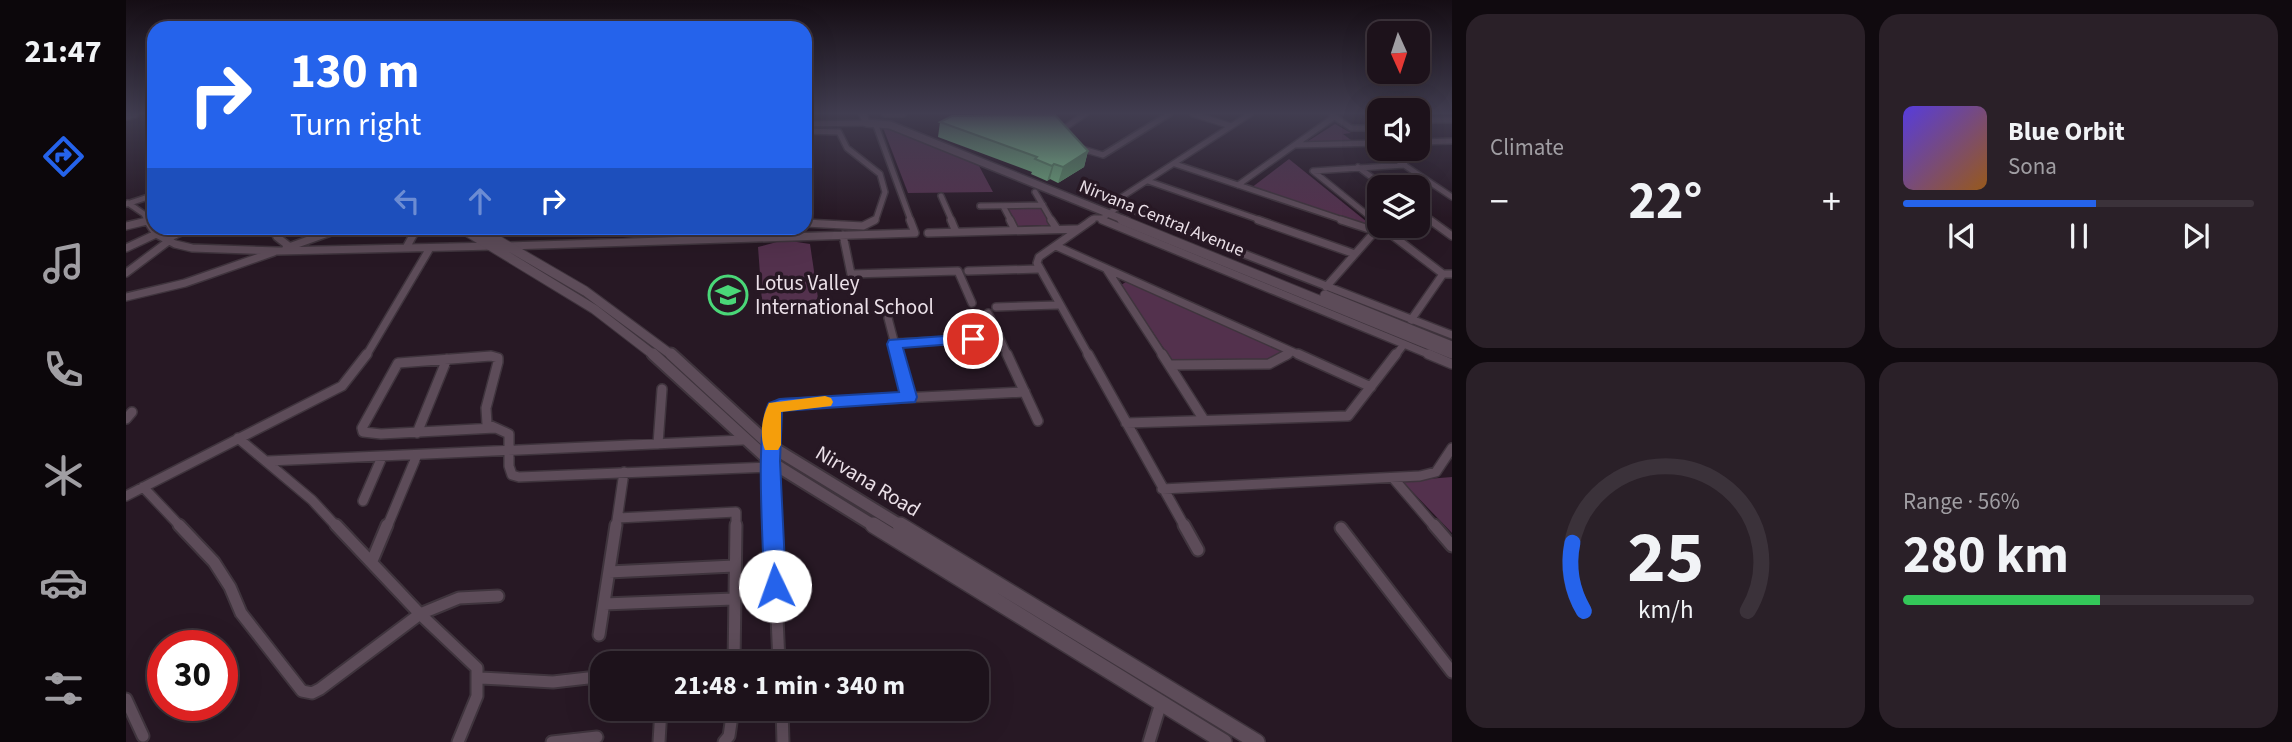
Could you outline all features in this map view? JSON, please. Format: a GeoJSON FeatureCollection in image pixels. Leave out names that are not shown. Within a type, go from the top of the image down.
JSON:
{"type":"FeatureCollection","features":[{"type":"Feature","properties":{"kind":"main road","name":"Nirvana Road"},"geometry":{"type":"LineString","coordinates":[[473,235],[635,339],[771,464],[1224,742]]}},
{"type":"Feature","properties":{"kind":"main road","name":"Nirvana Road"},"geometry":{"type":"LineString","coordinates":[[490,235],[595,296],[632,323],[687,367],[718,400],[772,447],[1258,742]]}},
{"type":"Feature","properties":{"kind":"street"},"geometry":{"type":"LineString","coordinates":[[812,223],[848,226],[872,224],[876,219],[885,192],[880,174],[848,149]]}},
{"type":"Feature","properties":{"kind":"street"},"geometry":{"type":"LineString","coordinates":[[159,235],[192,248],[278,251],[915,233],[881,149]]}},
{"type":"Feature","properties":{"kind":"street","name":"Nirvana Central Avenue"},"geometry":{"type":"LineString","coordinates":[[950,149],[1400,329],[1408,337],[1452,354]]}},
{"type":"Feature","properties":{"kind":"street"},"geometry":{"type":"LineString","coordinates":[[1080,149],[1095,155],[1103,155],[1113,149]]}},
{"type":"Feature","properties":{"kind":"street"},"geometry":{"type":"LineString","coordinates":[[1197,149],[1114,202],[1108,211],[1039,257],[1038,270],[1198,550]]}},
{"type":"Feature","properties":{"kind":"street"},"geometry":{"type":"LineString","coordinates":[[1238,185],[1290,149]]}},
{"type":"Feature","properties":{"kind":"street"},"geometry":{"type":"LineString","coordinates":[[1400,161],[1452,197]]}},
{"type":"Feature","properties":{"kind":"street"},"geometry":{"type":"LineString","coordinates":[[1175,164],[1367,223]]}},
{"type":"Feature","properties":{"kind":"street"},"geometry":{"type":"LineString","coordinates":[[1367,217],[1313,170],[1405,165]]}},
{"type":"Feature","properties":{"kind":"street"},"geometry":{"type":"LineString","coordinates":[[1358,167],[1369,175]]}},
{"type":"Feature","properties":{"kind":"street"},"geometry":{"type":"LineString","coordinates":[[1148,181],[1355,254]]}},
{"type":"Feature","properties":{"kind":"street"},"geometry":{"type":"LineString","coordinates":[[1035,192],[1057,229]]}},
{"type":"Feature","properties":{"kind":"street"},"geometry":{"type":"LineString","coordinates":[[941,196],[956,232]]}},
{"type":"Feature","properties":{"kind":"street"},"geometry":{"type":"LineString","coordinates":[[127,204],[147,197]]}},
{"type":"Feature","properties":{"kind":"street"},"geometry":{"type":"LineString","coordinates":[[126,226],[147,221],[144,214],[127,204]]}},
{"type":"Feature","properties":{"kind":"street"},"geometry":{"type":"LineString","coordinates":[[980,206],[1043,205]]}},
{"type":"Feature","properties":{"kind":"street"},"geometry":{"type":"LineString","coordinates":[[1003,206],[1015,230]]}},
{"type":"Feature","properties":{"kind":"street"},"geometry":{"type":"LineString","coordinates":[[1108,211],[1452,335]]}},
{"type":"Feature","properties":{"kind":"street"},"geometry":{"type":"LineString","coordinates":[[1108,211],[1408,337],[1452,364]]}},
{"type":"Feature","properties":{"kind":"street"},"geometry":{"type":"LineString","coordinates":[[1430,220],[1452,236]]}},
{"type":"Feature","properties":{"kind":"street"},"geometry":{"type":"LineString","coordinates":[[928,233],[1078,229]]}},
{"type":"Feature","properties":{"kind":"street"},"geometry":{"type":"LineString","coordinates":[[126,248],[154,235]]}},
{"type":"Feature","properties":{"kind":"street"},"geometry":{"type":"LineString","coordinates":[[126,273],[177,235]]}},
{"type":"Feature","properties":{"kind":"street"},"geometry":{"type":"LineString","coordinates":[[276,235],[290,247]]}},
{"type":"Feature","properties":{"kind":"street"},"geometry":{"type":"LineString","coordinates":[[126,297],[185,283],[323,235]]}},
{"type":"Feature","properties":{"kind":"street"},"geometry":{"type":"LineString","coordinates":[[406,248],[413,235]]}},
{"type":"Feature","properties":{"kind":"street"},"geometry":{"type":"LineString","coordinates":[[843,235],[851,274],[958,271],[972,303]]}},
{"type":"Feature","properties":{"kind":"street"},"geometry":{"type":"LineString","coordinates":[[1325,287],[1369,238]]}},
{"type":"Feature","properties":{"kind":"street"},"geometry":{"type":"LineString","coordinates":[[1394,238],[1443,274],[1452,274]]}},
{"type":"Feature","properties":{"kind":"street"},"geometry":{"type":"LineString","coordinates":[[1056,246],[1371,387]]}},
{"type":"Feature","properties":{"kind":"street"},"geometry":{"type":"LineString","coordinates":[[126,496],[331,393],[351,377],[377,341],[430,248]]}},
{"type":"Feature","properties":{"kind":"street"},"geometry":{"type":"LineString","coordinates":[[1106,269],[1204,420]]}},
{"type":"Feature","properties":{"kind":"street"},"geometry":{"type":"LineString","coordinates":[[968,271],[1038,270]]}},
{"type":"Feature","properties":{"kind":"street"},"geometry":{"type":"LineString","coordinates":[[1413,320],[1443,274]]}},
{"type":"Feature","properties":{"kind":"street"},"geometry":{"type":"LineString","coordinates":[[996,307],[1058,305]]}},
{"type":"Feature","properties":{"kind":"street"},"geometry":{"type":"LineString","coordinates":[[988,313],[1038,421]]}},
{"type":"Feature","properties":{"kind":"street"},"geometry":{"type":"LineString","coordinates":[[888,318],[909,397]]}},
{"type":"Feature","properties":{"kind":"street"},"geometry":{"type":"LineString","coordinates":[[1126,423],[1348,416],[1418,324],[1413,320],[1406,320],[1400,329]]}},
{"type":"Feature","properties":{"kind":"street","name":"Nirvana Central Avenue"},"geometry":{"type":"LineString","coordinates":[[1408,337],[1452,346]]}},
{"type":"Feature","properties":{"kind":"street"},"geometry":{"type":"LineString","coordinates":[[894,344],[999,338]]}},
{"type":"Feature","properties":{"kind":"street"},"geometry":{"type":"LineString","coordinates":[[1170,365],[1269,364],[1281,360],[1291,352]]}},
{"type":"Feature","properties":{"kind":"street"},"geometry":{"type":"LineString","coordinates":[[495,428],[368,433],[363,432],[362,428],[398,363],[491,356],[498,358],[486,415],[487,424],[509,434],[509,472],[519,477],[771,464]]}},
{"type":"Feature","properties":{"kind":"street"},"geometry":{"type":"LineString","coordinates":[[417,433],[447,359]]}},
{"type":"Feature","properties":{"kind":"street"},"geometry":{"type":"LineString","coordinates":[[658,444],[662,389]]}},
{"type":"Feature","properties":{"kind":"street"},"geometry":{"type":"LineString","coordinates":[[779,651],[771,464],[772,411],[780,404],[1025,392]]}},
{"type":"Feature","properties":{"kind":"street"},"geometry":{"type":"LineString","coordinates":[[238,438],[312,500],[420,614],[470,659],[481,678],[458,742]]}},
{"type":"Feature","properties":{"kind":"street"},"geometry":{"type":"LineString","coordinates":[[268,461],[743,440]]}},
{"type":"Feature","properties":{"kind":"street"},"geometry":{"type":"LineString","coordinates":[[1162,489],[1393,478],[1436,472],[1452,448]]}},
{"type":"Feature","properties":{"kind":"street"},"geometry":{"type":"LineString","coordinates":[[372,561],[417,455]]}},
{"type":"Feature","properties":{"kind":"street"},"geometry":{"type":"LineString","coordinates":[[363,501],[382,457]]}},
{"type":"Feature","properties":{"kind":"street"},"geometry":{"type":"LineString","coordinates":[[598,635],[624,472]]}},
{"type":"Feature","properties":{"kind":"street"},"geometry":{"type":"LineString","coordinates":[[1393,478],[1452,546]]}},
{"type":"Feature","properties":{"kind":"street"},"geometry":{"type":"LineString","coordinates":[[144,487],[214,562],[242,613],[302,691],[312,693],[320,689],[420,614],[459,598],[498,596]]}},
{"type":"Feature","properties":{"kind":"street"},"geometry":{"type":"LineString","coordinates":[[618,519],[736,512],[734,651]]}},
{"type":"Feature","properties":{"kind":"street"},"geometry":{"type":"LineString","coordinates":[[1341,528],[1452,673]]}},
{"type":"Feature","properties":{"kind":"street"},"geometry":{"type":"LineString","coordinates":[[609,572],[734,566]]}},
{"type":"Feature","properties":{"kind":"street"},"geometry":{"type":"LineString","coordinates":[[604,604],[733,599]]}},
{"type":"Feature","properties":{"kind":"street"},"geometry":{"type":"LineString","coordinates":[[481,678],[553,682],[588,678]]}},
{"type":"Feature","properties":{"kind":"street"},"geometry":{"type":"LineString","coordinates":[[126,699],[143,736]]}},
{"type":"Feature","properties":{"kind":"street"},"geometry":{"type":"LineString","coordinates":[[1149,742],[1161,703]]}},
{"type":"Feature","properties":{"kind":"street"},"geometry":{"type":"LineString","coordinates":[[659,742],[660,721]]}},
{"type":"Feature","properties":{"kind":"street"},"geometry":{"type":"LineString","coordinates":[[724,742],[732,721]]}},
{"type":"Feature","properties":{"kind":"street"},"geometry":{"type":"LineString","coordinates":[[782,721],[783,742]]}},
{"type":"Feature","properties":{"kind":"street"},"geometry":{"type":"LineString","coordinates":[[552,742],[597,737]]}},
{"type":"Feature","properties":{"kind":"shaded area"},"geometry":{"type":"Polygon","coordinates":[[[891,149],[940,149],[978,164],[993,192],[908,193],[891,149]]]}},
{"type":"Feature","properties":{"kind":"shaded area"},"geometry":{"type":"Polygon","coordinates":[[[1289,159],[1367,222],[1367,227],[1251,188],[1289,159]]]}},
{"type":"Feature","properties":{"kind":"shaded area"},"geometry":{"type":"Polygon","coordinates":[[[1042,207],[1052,225],[1018,226],[1008,208],[1042,207]]]}},
{"type":"Feature","properties":{"kind":"shaded area"},"geometry":{"type":"Polygon","coordinates":[[[784,240],[810,244],[818,298],[798,308],[776,308],[762,302],[758,247],[784,240]]]}},
{"type":"Feature","properties":{"kind":"shaded area"},"geometry":{"type":"Polygon","coordinates":[[[1129,280],[1284,351],[1278,359],[1173,362],[1121,285],[1129,280]]]}},
{"type":"Feature","properties":{"kind":"shaded area"},"geometry":{"type":"Polygon","coordinates":[[[1452,477],[1452,533],[1402,481],[1452,477]]]}},
{"type":"Feature","properties":{"kind":"building"},"geometry":{"type":"Polygon","coordinates":[[[1014,149],[1086,149],[1088,151],[1063,167],[1054,164],[1052,166],[1035,159],[1037,157],[1014,149]]]}},
{"type":"Feature","properties":{"kind":"slow traffic"},"geometry":{"type":"LineString","coordinates":[[772,445],[771,416],[775,407],[780,404],[825,402]]}},
{"type":"Feature","properties":{"kind":"place","name":"Lotus Valley International School"},"geometry":{"type":"Point","coordinates":[728,295]}},
{"type":"Feature","properties":{"kind":"route"},"geometry":{"type":"LineString","coordinates":[[775,586],[771,509],[771,416],[775,407],[780,404],[909,397],[894,344],[973,339]]}}]}
